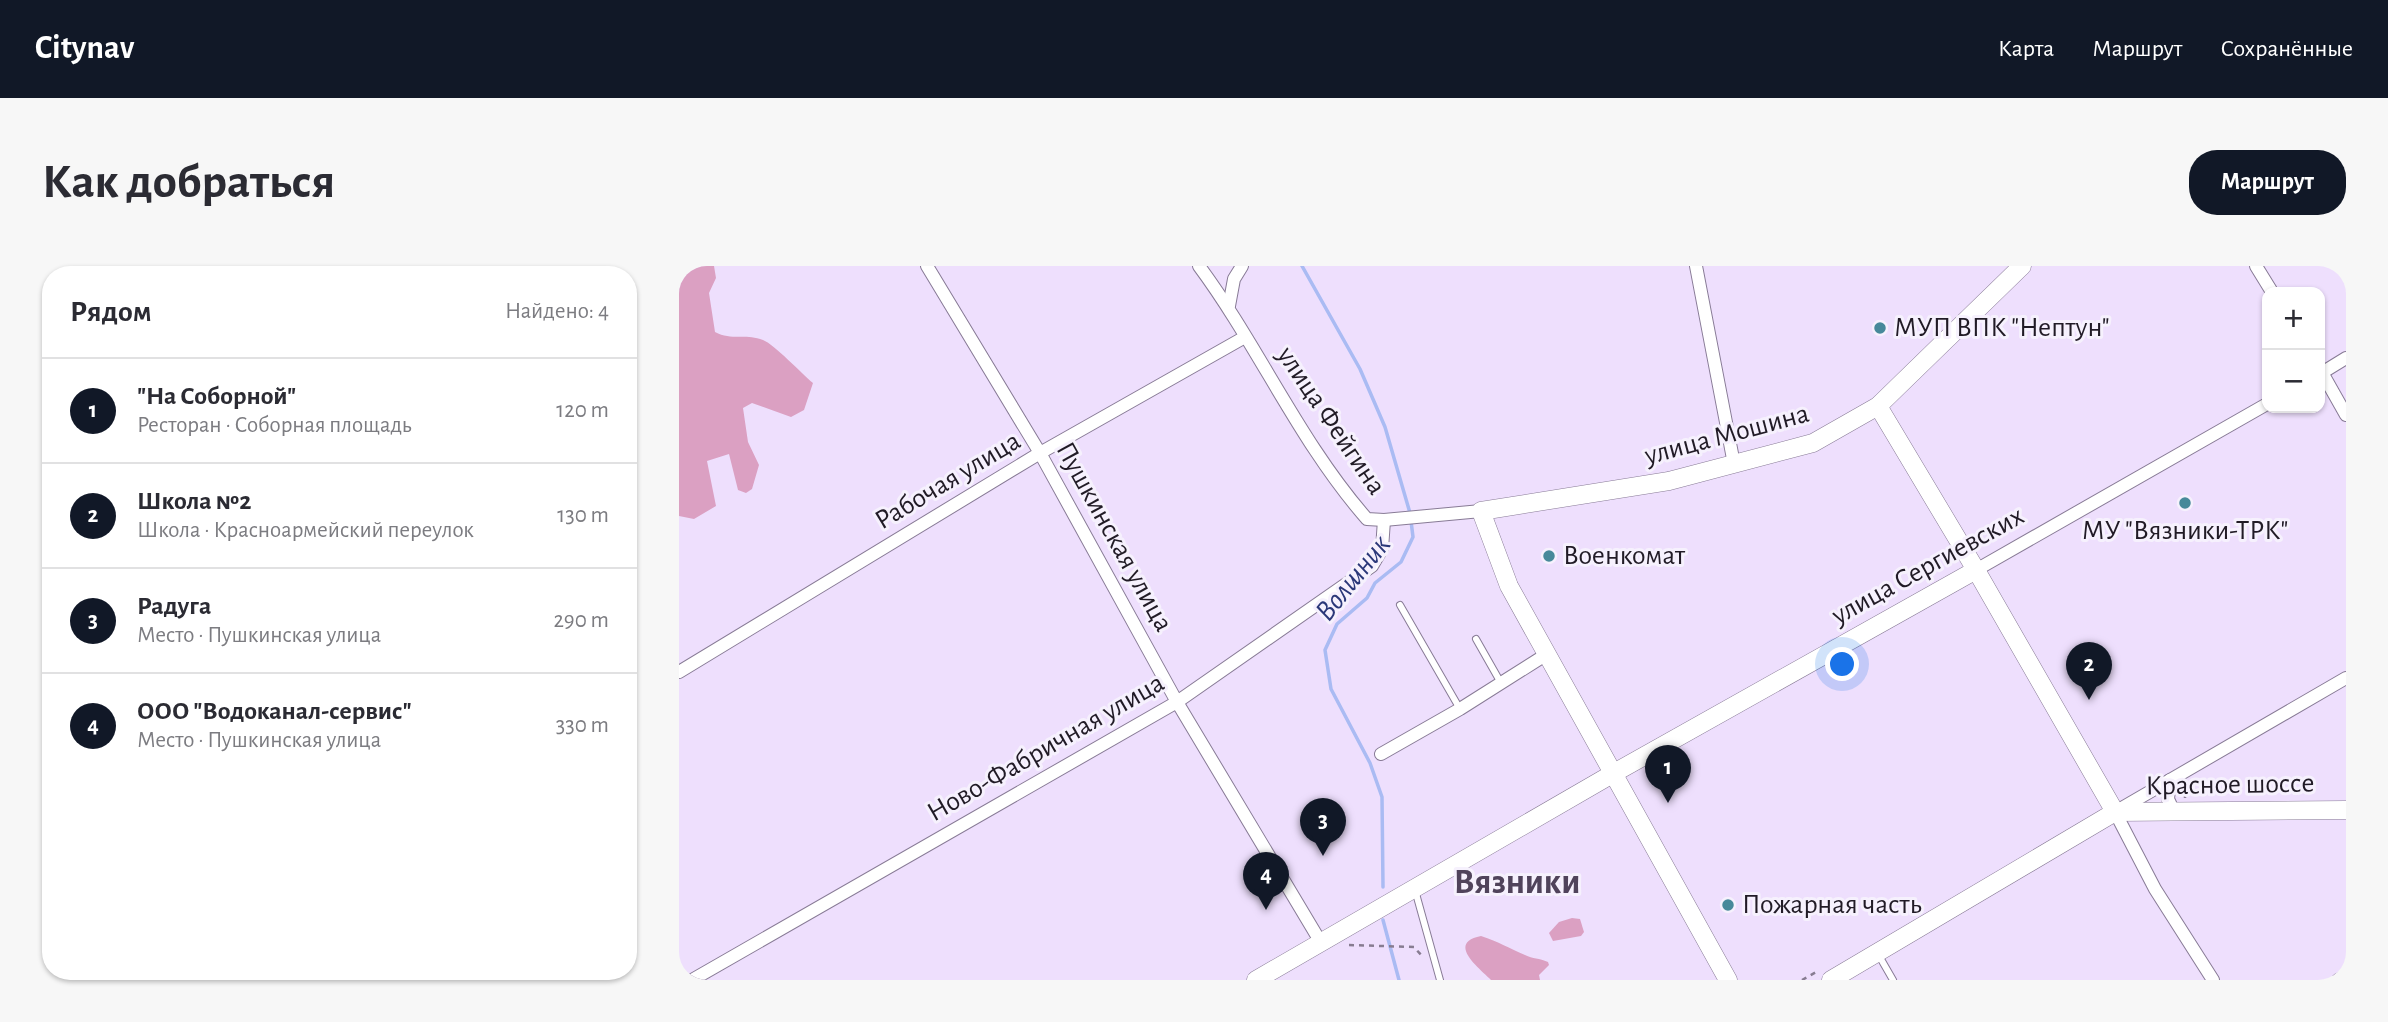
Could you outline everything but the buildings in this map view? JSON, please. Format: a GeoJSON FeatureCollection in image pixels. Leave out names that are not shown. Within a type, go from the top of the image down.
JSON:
{"type":"FeatureCollection","features":[{"type":"Feature","properties":{"kind":"street","name":"Пушкинская улица"},"geometry":{"type":"LineString","coordinates":[[927,266],[1040,453],[1177,702],[1320,942]]}},
{"type":"Feature","properties":{"kind":"street","name":"улица Фейгина"},"geometry":{"type":"LineString","coordinates":[[1199,266],[1229,306],[1245,337],[1345,493],[1367,519],[1384,520]]}},
{"type":"Feature","properties":{"kind":"street"},"geometry":{"type":"LineString","coordinates":[[1229,306],[1234,279],[1242,266]]}},
{"type":"Feature","properties":{"kind":"street"},"geometry":{"type":"LineString","coordinates":[[1696,266],[1734,464]]}},
{"type":"Feature","properties":{"kind":"street","name":"улица Мошина"},"geometry":{"type":"LineString","coordinates":[[1384,520],[1481,511],[1669,481],[1813,443],[1878,407],[2022,266]]}},
{"type":"Feature","properties":{"kind":"street"},"geometry":{"type":"LineString","coordinates":[[2256,266],[2269,287]]}},
{"type":"Feature","properties":{"kind":"street","name":"Рабочая улица"},"geometry":{"type":"LineString","coordinates":[[679,672],[1040,453],[1245,337]]}},
{"type":"Feature","properties":{"kind":"street"},"geometry":{"type":"LineString","coordinates":[[2325,370],[2346,358]]}},
{"type":"Feature","properties":{"kind":"street"},"geometry":{"type":"LineString","coordinates":[[2325,379],[2346,415]]}},
{"type":"Feature","properties":{"kind":"street"},"geometry":{"type":"LineString","coordinates":[[1878,407],[1976,570],[2115,812],[2155,889],[2213,980]]}},
{"type":"Feature","properties":{"kind":"street","name":"улица Сергиевских"},"geometry":{"type":"LineString","coordinates":[[1256,980],[2262,407]]}},
{"type":"Feature","properties":{"kind":"street"},"geometry":{"type":"LineString","coordinates":[[1481,511],[1509,586],[1728,980]]}},
{"type":"Feature","properties":{"kind":"street","name":"Ново-Фабричная улица"},"geometry":{"type":"LineString","coordinates":[[692,980],[1177,702],[1372,566],[1382,549],[1384,520]]}},
{"type":"Feature","properties":{"kind":"street"},"geometry":{"type":"LineString","coordinates":[[1381,754],[1460,709],[1547,654]]}},
{"type":"Feature","properties":{"kind":"street"},"geometry":{"type":"LineString","coordinates":[[1831,980],[2346,678]]}},
{"type":"Feature","properties":{"kind":"street"},"geometry":{"type":"LineString","coordinates":[[2170,780],[2168,799],[2174,812]]}},
{"type":"Feature","properties":{"kind":"street","name":"Красное шоссе"},"geometry":{"type":"LineString","coordinates":[[2115,812],[2346,810]]}},
{"type":"Feature","properties":{"kind":"street"},"geometry":{"type":"LineString","coordinates":[[2338,980],[2346,976]]}},
{"type":"Feature","properties":{"kind":"lane"},"geometry":{"type":"LineString","coordinates":[[1400,605],[1460,709]]}},
{"type":"Feature","properties":{"kind":"lane"},"geometry":{"type":"LineString","coordinates":[[1476,639],[1501,683]]}},
{"type":"Feature","properties":{"kind":"lane"},"geometry":{"type":"LineString","coordinates":[[1415,888],[1440,980]]}},
{"type":"Feature","properties":{"kind":"lane"},"geometry":{"type":"LineString","coordinates":[[1877,953],[1893,980]]}},
{"type":"Feature","properties":{"kind":"path"},"geometry":{"type":"LineString","coordinates":[[1349,945],[1414,947]]}},
{"type":"Feature","properties":{"kind":"shaded area"},"geometry":{"type":"Polygon","coordinates":[[[679,266],[714,266],[716,278],[709,293],[715,332],[763,340],[813,383],[804,410],[791,417],[752,403],[743,408],[748,442],[759,465],[752,489],[746,493],[738,490],[729,454],[707,461],[716,506],[694,519],[679,516],[679,266]]]}},
{"type":"Feature","properties":{"kind":"shaded area"},"geometry":{"type":"Polygon","coordinates":[[[1572,918],[1580,919],[1584,932],[1581,936],[1553,941],[1549,933],[1559,922],[1572,918]]]}},
{"type":"Feature","properties":{"kind":"shaded area"},"geometry":{"type":"Polygon","coordinates":[[[1481,936],[1548,962],[1549,965],[1539,975],[1540,980],[1491,980],[1473,963],[1466,950],[1466,944],[1471,939],[1481,936]]]}},
{"type":"Feature","properties":{"kind":"waterway","name":"Волшник"},"geometry":{"type":"LineString","coordinates":[[1302,266],[1360,369],[1385,427],[1410,513]]}},
{"type":"Feature","properties":{"kind":"waterway","name":"Волшник"},"geometry":{"type":"LineString","coordinates":[[1383,887],[1382,797],[1370,763],[1331,689],[1325,650],[1337,624],[1367,598],[1375,583],[1401,562],[1413,537],[1411,521]]}},
{"type":"Feature","properties":{"kind":"waterway","name":"Волшник"},"geometry":{"type":"LineString","coordinates":[[1383,920],[1399,980]]}},
{"type":"Feature","properties":{"kind":"place","name":"МУП ВПК \"Нептун\""},"geometry":{"type":"Point","coordinates":[1880,328]}},
{"type":"Feature","properties":{"kind":"place","name":"МУ \"Вязники-ТРК\""},"geometry":{"type":"Point","coordinates":[2185,503]}},
{"type":"Feature","properties":{"kind":"place","name":"Военкомат"},"geometry":{"type":"Point","coordinates":[1549,556]}},
{"type":"Feature","properties":{"kind":"place","name":"Школа №2"},"geometry":{"type":"Point","coordinates":[2089,700]}},
{"type":"Feature","properties":{"kind":"place","name":"\"На Соборной\""},"geometry":{"type":"Point","coordinates":[1668,803]}},
{"type":"Feature","properties":{"kind":"place","name":"Радуга"},"geometry":{"type":"Point","coordinates":[1323,856]}},
{"type":"Feature","properties":{"kind":"place","name":"Пожарная часть"},"geometry":{"type":"Point","coordinates":[1728,905]}},
{"type":"Feature","properties":{"kind":"place","name":"ООО \"Водоканал-сервис\""},"geometry":{"type":"Point","coordinates":[1266,910]}},
{"type":"Feature","properties":{"kind":"district","name":"Вязники"},"geometry":{"type":"Point","coordinates":[1517,882]}}]}
